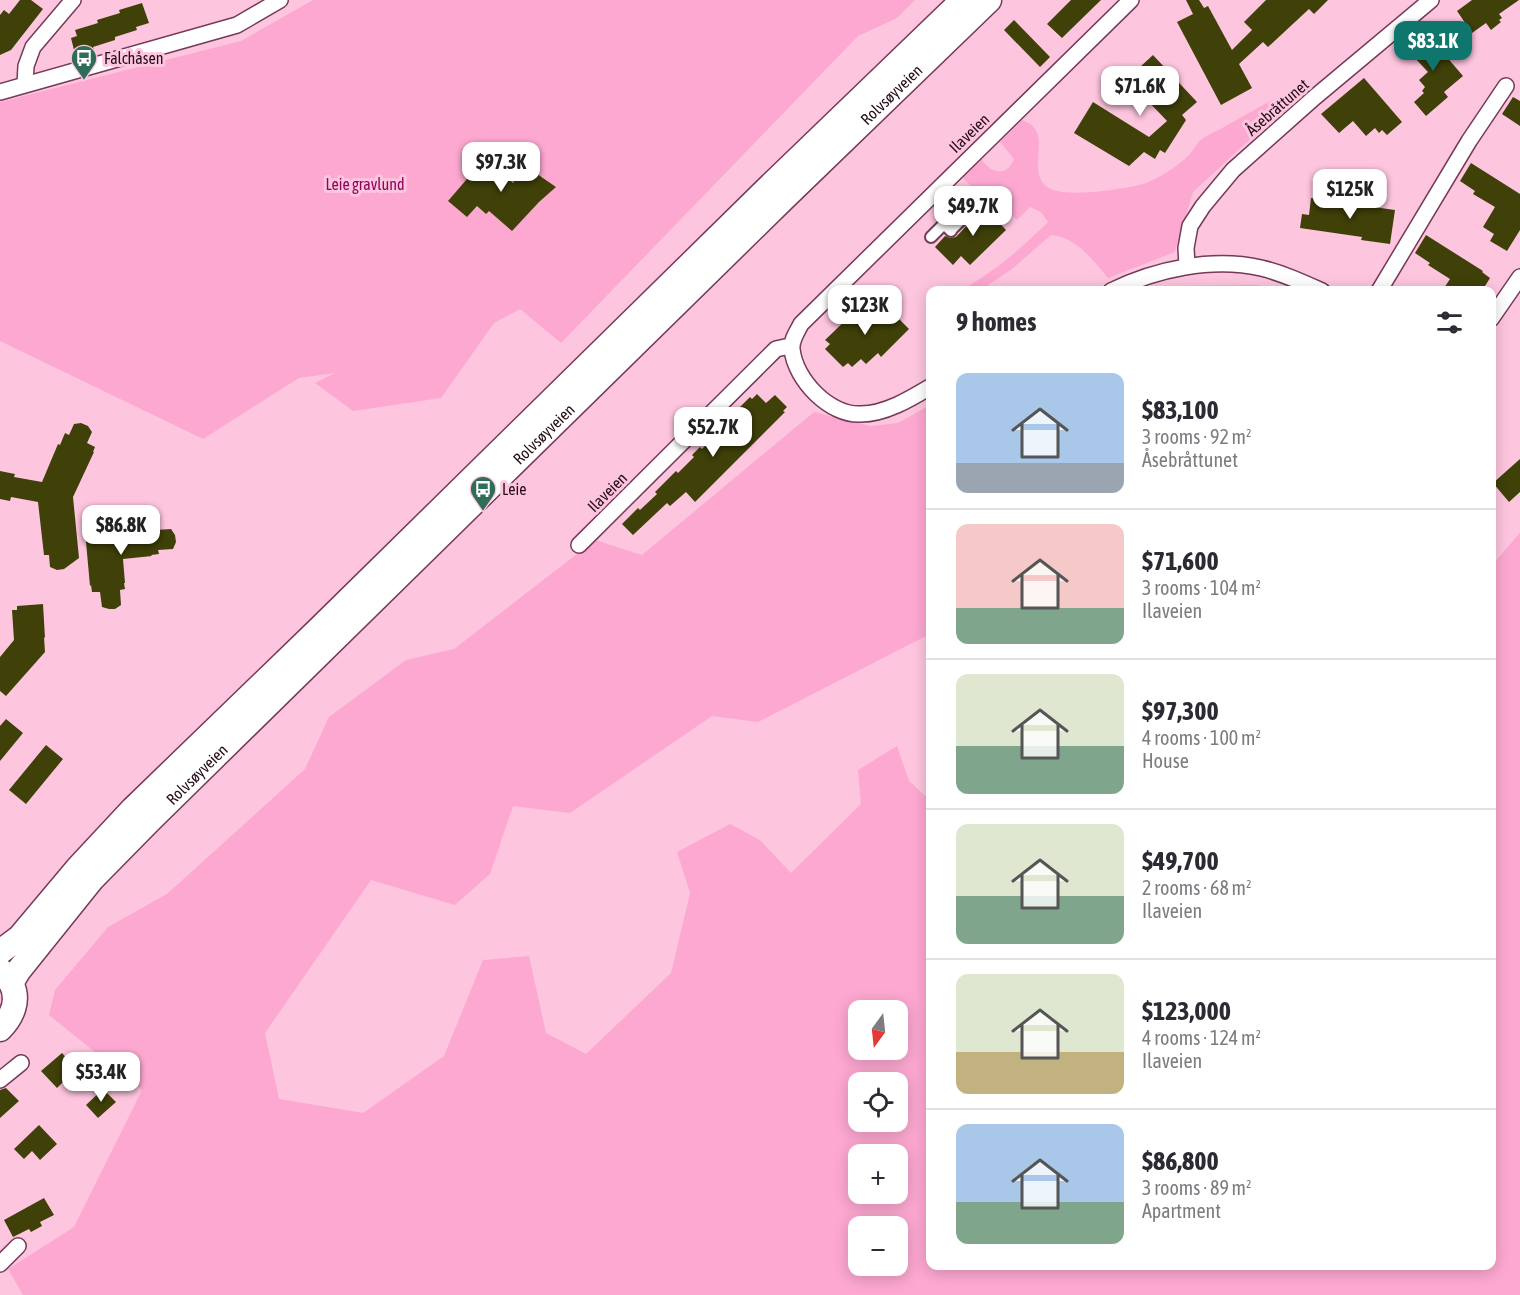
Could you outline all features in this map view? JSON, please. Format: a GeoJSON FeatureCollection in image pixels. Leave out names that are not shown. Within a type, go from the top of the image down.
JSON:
{"type":"FeatureCollection","features":[{"type":"Feature","properties":{"kind":"main road","name":"Rolvsøyveien"},"geometry":{"type":"LineString","coordinates":[[0,952],[20,938],[78,868],[133,809],[963,0]]}},
{"type":"Feature","properties":{"kind":"main road","name":"Rolvsøyveien"},"geometry":{"type":"LineString","coordinates":[[6,976],[19,970],[92,879],[149,821],[989,0]]}},
{"type":"Feature","properties":{"kind":"main road"},"geometry":{"type":"LineString","coordinates":[[0,1029],[8,1021],[14,1009],[15,996],[6,976]]}},
{"type":"Feature","properties":{"kind":"street"},"geometry":{"type":"LineString","coordinates":[[25,85],[26,66],[33,46],[73,0]]}},
{"type":"Feature","properties":{"kind":"street"},"geometry":{"type":"LineString","coordinates":[[0,92],[237,25],[280,0]]}},
{"type":"Feature","properties":{"kind":"street","name":"Ilaveien"},"geometry":{"type":"LineString","coordinates":[[579,546],[776,349],[785,347],[792,349],[793,337],[801,324],[1131,0]]}},
{"type":"Feature","properties":{"kind":"street","name":"Åsebråttunet"},"geometry":{"type":"LineString","coordinates":[[1187,266],[1186,248],[1190,226],[1203,206],[1233,170],[1315,97],[1431,0]]}},
{"type":"Feature","properties":{"kind":"street"},"geometry":{"type":"LineString","coordinates":[[1382,286],[1469,141],[1506,86]]}},
{"type":"Feature","properties":{"kind":"street"},"geometry":{"type":"LineString","coordinates":[[931,237],[944,224],[951,230],[967,214]]}},
{"type":"Feature","properties":{"kind":"street"},"geometry":{"type":"LineString","coordinates":[[1125,286],[1187,266],[1221,264],[1260,268],[1285,275],[1310,286]]}},
{"type":"Feature","properties":{"kind":"street"},"geometry":{"type":"LineString","coordinates":[[1496,311],[1520,276]]}},
{"type":"Feature","properties":{"kind":"street"},"geometry":{"type":"LineString","coordinates":[[792,349],[802,378],[808,386],[831,406],[845,412],[863,415],[888,408],[926,389]]}},
{"type":"Feature","properties":{"kind":"street"},"geometry":{"type":"LineString","coordinates":[[0,1080],[21,1063]]}},
{"type":"Feature","properties":{"kind":"street"},"geometry":{"type":"LineString","coordinates":[[0,1263],[18,1246]]}},
{"type":"Feature","properties":{"kind":"green space","name":"Leie gravlund"},"geometry":{"type":"Polygon","coordinates":[[[313,0],[915,0],[897,18],[858,36],[561,343],[520,309],[494,323],[441,398],[353,411],[315,383],[335,373],[299,378],[203,439],[0,341],[0,102],[241,41],[313,0]]]}},
{"type":"Feature","properties":{"kind":"green space"},"geometry":{"type":"Polygon","coordinates":[[[1272,100],[1284,108],[1193,192],[1175,252],[1108,278],[1076,245],[1051,235],[1012,269],[986,286],[968,286],[1006,260],[1048,222],[1041,212],[1030,207],[1017,220],[999,202],[990,205],[963,178],[963,174],[981,158],[993,170],[1007,169],[1014,159],[1000,142],[1022,120],[1032,125],[1037,133],[1038,170],[1047,187],[1055,191],[1080,193],[1137,185],[1157,178],[1184,160],[1203,138],[1272,100]]]}},
{"type":"Feature","properties":{"kind":"green space"},"geometry":{"type":"Polygon","coordinates":[[[1257,285],[1260,286],[1182,286],[1257,285]]]}},
{"type":"Feature","properties":{"kind":"green space"},"geometry":{"type":"Polygon","coordinates":[[[926,407],[926,637],[758,722],[712,716],[570,813],[513,806],[490,874],[455,905],[371,880],[265,1033],[279,1099],[363,1113],[444,1056],[483,960],[529,956],[546,1033],[586,1054],[671,973],[690,893],[677,852],[730,824],[760,840],[791,873],[861,804],[858,770],[897,746],[909,781],[926,796],[926,1270],[1496,1270],[1496,560],[1520,533],[1520,1295],[23,1295],[8,1269],[74,1227],[142,1090],[49,1015],[55,990],[108,927],[167,894],[305,769],[329,717],[406,660],[454,649],[595,540],[642,555],[814,412],[871,426],[898,423],[926,407]]]}},
{"type":"Feature","properties":{"kind":"building"},"geometry":{"type":"Polygon","coordinates":[[[20,0],[31,0],[43,9],[11,50],[0,55],[0,15],[4,10],[9,14],[20,0]]]}},
{"type":"Feature","properties":{"kind":"building"},"geometry":{"type":"Polygon","coordinates":[[[1071,0],[1101,0],[1062,38],[1047,24],[1071,0]]]}},
{"type":"Feature","properties":{"kind":"building"},"geometry":{"type":"Polygon","coordinates":[[[1186,0],[1199,0],[1204,8],[1208,6],[1232,50],[1252,30],[1244,22],[1266,0],[1328,0],[1314,14],[1309,9],[1268,47],[1263,42],[1239,64],[1252,88],[1221,105],[1177,22],[1193,14],[1186,0]]]}},
{"type":"Feature","properties":{"kind":"building"},"geometry":{"type":"Polygon","coordinates":[[[1472,0],[1519,0],[1499,14],[1502,18],[1499,20],[1501,22],[1491,30],[1486,23],[1472,33],[1457,11],[1472,0]]]}},
{"type":"Feature","properties":{"kind":"building"},"geometry":{"type":"Polygon","coordinates":[[[142,3],[149,23],[136,27],[137,30],[115,37],[115,40],[93,47],[94,50],[82,53],[81,48],[74,50],[71,38],[77,36],[75,30],[120,13],[119,10],[142,3]]]}},
{"type":"Feature","properties":{"kind":"building"},"geometry":{"type":"Polygon","coordinates":[[[1014,20],[1050,57],[1040,67],[1004,30],[1014,20]]]}},
{"type":"Feature","properties":{"kind":"building"},"geometry":{"type":"Polygon","coordinates":[[[1422,28],[1463,76],[1444,92],[1448,97],[1426,116],[1414,102],[1424,93],[1422,91],[1425,87],[1419,80],[1428,72],[1413,56],[1416,53],[1406,42],[1422,28]]]}},
{"type":"Feature","properties":{"kind":"building"},"geometry":{"type":"Polygon","coordinates":[[[1153,55],[1197,102],[1182,115],[1186,120],[1165,153],[1160,150],[1155,159],[1144,152],[1129,166],[1074,133],[1093,102],[1149,137],[1167,121],[1127,79],[1153,55]]]}},
{"type":"Feature","properties":{"kind":"building"},"geometry":{"type":"Polygon","coordinates":[[[1364,78],[1402,122],[1387,135],[1382,130],[1379,133],[1375,128],[1366,136],[1353,121],[1339,133],[1321,114],[1364,78]]]}},
{"type":"Feature","properties":{"kind":"building"},"geometry":{"type":"Polygon","coordinates":[[[1513,97],[1520,101],[1520,126],[1502,114],[1513,97]]]}},
{"type":"Feature","properties":{"kind":"building"},"geometry":{"type":"Polygon","coordinates":[[[481,156],[513,183],[527,163],[556,187],[512,231],[489,211],[486,214],[477,206],[467,217],[448,201],[473,172],[470,169],[481,156]]]}},
{"type":"Feature","properties":{"kind":"building"},"geometry":{"type":"Polygon","coordinates":[[[1471,163],[1520,194],[1520,230],[1507,251],[1490,241],[1494,234],[1483,227],[1495,207],[1473,194],[1475,191],[1460,181],[1471,163]]]}},
{"type":"Feature","properties":{"kind":"building"},"geometry":{"type":"Polygon","coordinates":[[[1311,198],[1395,210],[1390,244],[1361,240],[1362,237],[1300,228],[1302,214],[1309,215],[1311,198]]]}},
{"type":"Feature","properties":{"kind":"building"},"geometry":{"type":"Polygon","coordinates":[[[983,200],[991,209],[989,212],[1006,230],[970,265],[961,256],[953,265],[935,247],[945,236],[956,237],[973,219],[973,209],[983,200]]]}},
{"type":"Feature","properties":{"kind":"building"},"geometry":{"type":"Polygon","coordinates":[[[1426,235],[1483,271],[1490,278],[1485,286],[1445,286],[1450,279],[1428,265],[1430,263],[1415,253],[1426,235]]]}},
{"type":"Feature","properties":{"kind":"building"},"geometry":{"type":"Polygon","coordinates":[[[871,304],[884,318],[891,311],[909,329],[881,357],[878,353],[866,364],[861,359],[852,367],[848,363],[843,367],[825,349],[830,344],[825,340],[850,316],[847,313],[855,306],[859,310],[864,305],[867,308],[871,304]]]}},
{"type":"Feature","properties":{"kind":"building"},"geometry":{"type":"Polygon","coordinates":[[[757,394],[766,403],[775,395],[787,407],[783,411],[785,412],[695,502],[686,492],[670,506],[667,503],[633,535],[622,524],[657,494],[655,492],[676,471],[678,473],[694,457],[692,455],[700,447],[702,449],[736,415],[734,413],[750,397],[752,399],[757,394]]]}},
{"type":"Feature","properties":{"kind":"building"},"geometry":{"type":"Polygon","coordinates":[[[81,423],[88,426],[92,432],[87,443],[95,447],[73,497],[79,558],[64,569],[57,570],[50,567],[49,555],[44,555],[38,502],[11,497],[10,501],[0,499],[0,471],[15,474],[14,477],[42,482],[65,433],[69,435],[74,424],[81,423]]]}},
{"type":"Feature","properties":{"kind":"building"},"geometry":{"type":"Polygon","coordinates":[[[1520,459],[1520,492],[1509,502],[1496,487],[1496,480],[1520,459]]]}},
{"type":"Feature","properties":{"kind":"building"},"geometry":{"type":"Polygon","coordinates":[[[156,522],[156,530],[171,529],[176,542],[173,549],[158,550],[159,554],[152,556],[123,559],[125,589],[120,590],[121,605],[115,609],[102,607],[100,592],[92,592],[90,586],[86,542],[95,530],[116,528],[116,525],[122,524],[156,522]]]}},
{"type":"Feature","properties":{"kind":"building"},"geometry":{"type":"Polygon","coordinates":[[[43,604],[45,652],[6,696],[0,691],[0,657],[14,640],[12,610],[17,610],[17,606],[43,604]]]}},
{"type":"Feature","properties":{"kind":"building"},"geometry":{"type":"Polygon","coordinates":[[[6,719],[23,733],[0,761],[0,726],[6,719]]]}},
{"type":"Feature","properties":{"kind":"building"},"geometry":{"type":"Polygon","coordinates":[[[46,745],[63,759],[26,804],[9,790],[46,745]]]}},
{"type":"Feature","properties":{"kind":"building"},"geometry":{"type":"Polygon","coordinates":[[[62,1053],[71,1063],[65,1068],[71,1074],[57,1088],[41,1071],[62,1053]]]}},
{"type":"Feature","properties":{"kind":"building"},"geometry":{"type":"Polygon","coordinates":[[[6,1088],[19,1101],[0,1118],[0,1090],[6,1088]]]}},
{"type":"Feature","properties":{"kind":"building"},"geometry":{"type":"Polygon","coordinates":[[[103,1089],[116,1102],[98,1118],[86,1105],[103,1089]]]}},
{"type":"Feature","properties":{"kind":"building"},"geometry":{"type":"Polygon","coordinates":[[[39,1125],[57,1144],[40,1160],[32,1151],[24,1159],[14,1149],[39,1125]]]}},
{"type":"Feature","properties":{"kind":"building"},"geometry":{"type":"Polygon","coordinates":[[[44,1198],[54,1215],[40,1222],[42,1226],[31,1232],[29,1229],[13,1237],[4,1220],[44,1198]]]}},
{"type":"Feature","properties":{"kind":"place","name":"Falchåsen"},"geometry":{"type":"Point","coordinates":[84,81]}},
{"type":"Feature","properties":{"kind":"place","name":"Leie"},"geometry":{"type":"Point","coordinates":[483,512]}}]}
